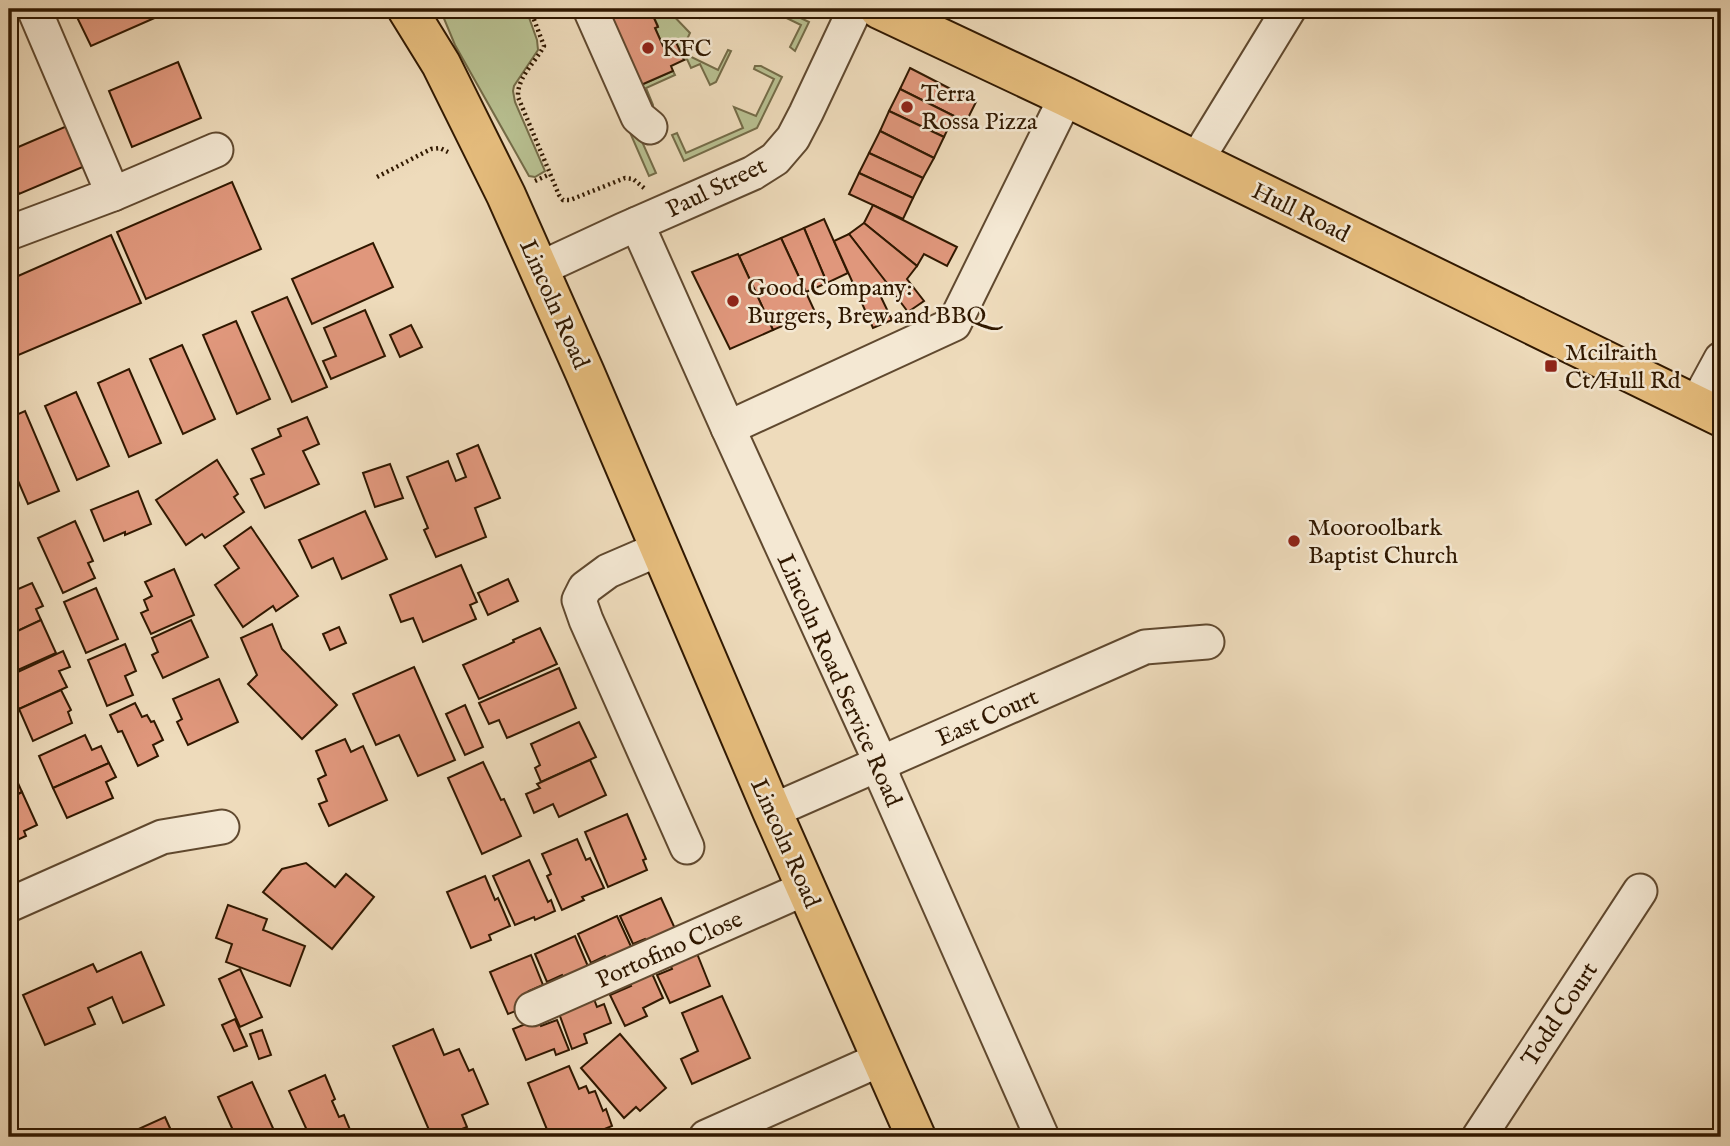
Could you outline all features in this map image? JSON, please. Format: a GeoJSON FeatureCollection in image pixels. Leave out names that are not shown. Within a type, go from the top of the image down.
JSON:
{"type":"FeatureCollection","features":[{"type":"Feature","properties":{"kind":"main road","name":"Lincoln Road"},"geometry":{"type":"LineString","coordinates":[[407,9],[441,64],[491,162],[915,1137]]}},
{"type":"Feature","properties":{"kind":"main road","name":"Lincoln Road"},"geometry":{"type":"LineString","coordinates":[[425,9],[441,64]]}},
{"type":"Feature","properties":{"kind":"main road","name":"Hull Road"},"geometry":{"type":"LineString","coordinates":[[880,9],[1709,411]]}},
{"type":"Feature","properties":{"kind":"street"},"geometry":{"type":"LineString","coordinates":[[34,9],[113,194]]}},
{"type":"Feature","properties":{"kind":"street"},"geometry":{"type":"LineString","coordinates":[[590,9],[638,117],[650,127]]}},
{"type":"Feature","properties":{"kind":"street","name":"Paul Street"},"geometry":{"type":"LineString","coordinates":[[539,269],[753,173],[775,159],[793,138],[855,9]]}},
{"type":"Feature","properties":{"kind":"street"},"geometry":{"type":"LineString","coordinates":[[1196,161],[1289,9]]}},
{"type":"Feature","properties":{"kind":"street"},"geometry":{"type":"LineString","coordinates":[[728,428],[954,324],[1066,97]]}},
{"type":"Feature","properties":{"kind":"street"},"geometry":{"type":"LineString","coordinates":[[9,233],[113,194],[216,150]]}},
{"type":"Feature","properties":{"kind":"street","name":"Lincoln Road Service Road"},"geometry":{"type":"LineString","coordinates":[[637,223],[875,750],[885,782],[1042,1137]]}},
{"type":"Feature","properties":{"kind":"street"},"geometry":{"type":"LineString","coordinates":[[1709,411],[1721,359]]}},
{"type":"Feature","properties":{"kind":"street"},"geometry":{"type":"LineString","coordinates":[[659,549],[608,571],[584,587],[579,600],[687,848]]}},
{"type":"Feature","properties":{"kind":"street","name":"East Court"},"geometry":{"type":"LineString","coordinates":[[772,811],[1145,647],[1207,642]]}},
{"type":"Feature","properties":{"kind":"street"},"geometry":{"type":"LineString","coordinates":[[9,905],[162,837],[222,827]]}},
{"type":"Feature","properties":{"kind":"street","name":"Portofino Close"},"geometry":{"type":"LineString","coordinates":[[532,1009],[806,888]]}},
{"type":"Feature","properties":{"kind":"street","name":"Todd Court"},"geometry":{"type":"LineString","coordinates":[[1479,1137],[1640,891]]}},
{"type":"Feature","properties":{"kind":"street"},"geometry":{"type":"LineString","coordinates":[[706,1137],[881,1059]]}},
{"type":"Feature","properties":{"kind":"path"},"geometry":{"type":"LineString","coordinates":[[673,9],[700,17]]}},
{"type":"Feature","properties":{"kind":"green space"},"geometry":{"type":"Polygon","coordinates":[[[440,9],[526,9],[538,50],[513,91],[515,102],[545,171],[535,177],[529,176],[455,45],[440,9]]]}},
{"type":"Feature","properties":{"kind":"green space"},"geometry":{"type":"Polygon","coordinates":[[[576,9],[583,9],[656,173],[649,176],[576,9]]]}},
{"type":"Feature","properties":{"kind":"green space"},"geometry":{"type":"Polygon","coordinates":[[[650,9],[667,9],[690,33],[681,52],[718,70],[728,50],[731,51],[716,82],[710,85],[700,64],[691,68],[687,59],[684,60],[675,40],[663,46],[650,9]]]}},
{"type":"Feature","properties":{"kind":"green space"},"geometry":{"type":"Polygon","coordinates":[[[768,9],[782,9],[809,22],[795,51],[790,47],[801,25],[768,9]]]}},
{"type":"Feature","properties":{"kind":"green space"},"geometry":{"type":"Polygon","coordinates":[[[755,66],[761,66],[782,77],[757,128],[684,161],[672,135],[677,133],[686,153],[743,128],[734,107],[756,116],[774,79],[754,69],[755,66]]]}},
{"type":"Feature","properties":{"kind":"green space"},"geometry":{"type":"Polygon","coordinates":[[[673,71],[675,75],[646,88],[653,111],[641,85],[673,71]]]}},
{"type":"Feature","properties":{"kind":"building"},"geometry":{"type":"Polygon","coordinates":[[[73,9],[175,9],[91,46],[73,9]]]}},
{"type":"Feature","properties":{"kind":"building","name":"KFC"},"geometry":{"type":"Polygon","coordinates":[[[600,9],[650,9],[663,46],[675,40],[684,60],[671,66],[673,71],[641,85],[600,9]]]}},
{"type":"Feature","properties":{"kind":"building"},"geometry":{"type":"Polygon","coordinates":[[[178,62],[201,118],[132,147],[109,91],[178,62]]]}},
{"type":"Feature","properties":{"kind":"building"},"geometry":{"type":"Polygon","coordinates":[[[910,68],[976,102],[966,122],[900,89],[910,68]]]}},
{"type":"Feature","properties":{"kind":"building"},"geometry":{"type":"Polygon","coordinates":[[[900,89],[954,116],[944,137],[889,111],[900,89]]]}},
{"type":"Feature","properties":{"kind":"building"},"geometry":{"type":"Polygon","coordinates":[[[889,111],[944,137],[934,158],[880,131],[889,111]]]}},
{"type":"Feature","properties":{"kind":"building"},"geometry":{"type":"Polygon","coordinates":[[[67,126],[85,166],[19,194],[9,170],[9,151],[67,126]]]}},
{"type":"Feature","properties":{"kind":"building"},"geometry":{"type":"Polygon","coordinates":[[[880,131],[934,158],[923,178],[869,153],[880,131]]]}},
{"type":"Feature","properties":{"kind":"building"},"geometry":{"type":"Polygon","coordinates":[[[869,153],[923,178],[913,198],[859,173],[869,153]]]}},
{"type":"Feature","properties":{"kind":"building"},"geometry":{"type":"Polygon","coordinates":[[[859,173],[913,198],[903,219],[849,194],[859,173]]]}},
{"type":"Feature","properties":{"kind":"building"},"geometry":{"type":"Polygon","coordinates":[[[232,182],[261,249],[146,299],[117,232],[232,182]]]}},
{"type":"Feature","properties":{"kind":"building"},"geometry":{"type":"Polygon","coordinates":[[[873,205],[957,247],[947,266],[924,254],[917,266],[864,223],[873,205]]]}},
{"type":"Feature","properties":{"kind":"building"},"geometry":{"type":"Polygon","coordinates":[[[824,219],[848,273],[827,283],[804,228],[824,219]]]}},
{"type":"Feature","properties":{"kind":"building"},"geometry":{"type":"Polygon","coordinates":[[[864,223],[917,266],[907,279],[924,301],[908,312],[849,234],[864,223]]]}},
{"type":"Feature","properties":{"kind":"building"},"geometry":{"type":"Polygon","coordinates":[[[804,228],[827,283],[806,292],[781,238],[804,228]]]}},
{"type":"Feature","properties":{"kind":"building"},"geometry":{"type":"Polygon","coordinates":[[[849,234],[890,287],[880,295],[892,320],[873,328],[834,241],[849,234]]]}},
{"type":"Feature","properties":{"kind":"building"},"geometry":{"type":"Polygon","coordinates":[[[111,235],[141,303],[9,359],[9,280],[111,235]]]}},
{"type":"Feature","properties":{"kind":"building"},"geometry":{"type":"Polygon","coordinates":[[[781,238],[815,312],[773,330],[739,256],[781,238]]]}},
{"type":"Feature","properties":{"kind":"building"},"geometry":{"type":"Polygon","coordinates":[[[373,243],[393,287],[312,324],[292,279],[373,243]]]}},
{"type":"Feature","properties":{"kind":"building","name":"Good Company: Burgers, Brew and BBQ"},"geometry":{"type":"Polygon","coordinates":[[[738,254],[773,330],[730,349],[692,272],[738,254]]]}},
{"type":"Feature","properties":{"kind":"building"},"geometry":{"type":"Polygon","coordinates":[[[287,297],[327,387],[292,402],[252,312],[287,297]]]}},
{"type":"Feature","properties":{"kind":"building"},"geometry":{"type":"Polygon","coordinates":[[[365,310],[385,356],[331,379],[323,361],[336,356],[324,328],[365,310]]]}},
{"type":"Feature","properties":{"kind":"building"},"geometry":{"type":"Polygon","coordinates":[[[236,321],[270,399],[237,414],[203,335],[236,321]]]}},
{"type":"Feature","properties":{"kind":"building"},"geometry":{"type":"Polygon","coordinates":[[[411,325],[422,347],[400,357],[390,335],[411,325]]]}},
{"type":"Feature","properties":{"kind":"building"},"geometry":{"type":"Polygon","coordinates":[[[182,345],[215,419],[183,434],[150,359],[182,345]]]}},
{"type":"Feature","properties":{"kind":"building"},"geometry":{"type":"Polygon","coordinates":[[[129,369],[161,443],[129,457],[98,383],[129,369]]]}},
{"type":"Feature","properties":{"kind":"building"},"geometry":{"type":"Polygon","coordinates":[[[76,392],[109,466],[77,480],[45,406],[76,392]]]}},
{"type":"Feature","properties":{"kind":"building"},"geometry":{"type":"Polygon","coordinates":[[[9,409],[12,417],[25,411],[59,491],[28,504],[9,460],[9,409]]]}},
{"type":"Feature","properties":{"kind":"building"},"geometry":{"type":"Polygon","coordinates":[[[307,417],[319,444],[303,451],[319,484],[265,508],[251,479],[264,474],[252,449],[281,436],[278,429],[307,417]]]}},
{"type":"Feature","properties":{"kind":"building"},"geometry":{"type":"Polygon","coordinates":[[[478,445],[500,498],[475,508],[486,537],[436,557],[424,530],[428,528],[407,477],[448,461],[456,481],[466,477],[457,454],[478,445]]]}},
{"type":"Feature","properties":{"kind":"building"},"geometry":{"type":"Polygon","coordinates":[[[217,460],[238,494],[234,497],[244,512],[205,538],[202,534],[186,545],[156,500],[217,460]]]}},
{"type":"Feature","properties":{"kind":"building"},"geometry":{"type":"Polygon","coordinates":[[[390,464],[403,498],[375,507],[363,473],[390,464]]]}},
{"type":"Feature","properties":{"kind":"building"},"geometry":{"type":"Polygon","coordinates":[[[138,491],[151,524],[104,541],[91,510],[138,491]]]}},
{"type":"Feature","properties":{"kind":"building"},"geometry":{"type":"Polygon","coordinates":[[[365,511],[387,559],[342,579],[333,558],[312,568],[299,540],[365,511]]]}},
{"type":"Feature","properties":{"kind":"building"},"geometry":{"type":"Polygon","coordinates":[[[75,521],[93,561],[88,563],[95,578],[63,593],[38,538],[75,521]]]}},
{"type":"Feature","properties":{"kind":"building"},"geometry":{"type":"Polygon","coordinates":[[[251,527],[298,596],[276,611],[273,606],[243,627],[215,585],[239,568],[224,546],[251,527]]]}},
{"type":"Feature","properties":{"kind":"building"},"geometry":{"type":"Polygon","coordinates":[[[461,565],[477,602],[470,605],[476,619],[423,642],[413,618],[401,622],[390,595],[461,565]]]}},
{"type":"Feature","properties":{"kind":"building"},"geometry":{"type":"Polygon","coordinates":[[[174,569],[194,615],[151,634],[141,613],[148,610],[144,600],[152,596],[145,582],[174,569]]]}},
{"type":"Feature","properties":{"kind":"building"},"geometry":{"type":"Polygon","coordinates":[[[508,579],[518,601],[488,615],[478,593],[508,579]]]}},
{"type":"Feature","properties":{"kind":"building"},"geometry":{"type":"Polygon","coordinates":[[[32,583],[43,606],[36,609],[41,620],[9,635],[9,593],[32,583]]]}},
{"type":"Feature","properties":{"kind":"building"},"geometry":{"type":"Polygon","coordinates":[[[96,588],[118,639],[86,653],[64,602],[96,588]]]}},
{"type":"Feature","properties":{"kind":"building"},"geometry":{"type":"Polygon","coordinates":[[[41,620],[56,653],[9,674],[9,635],[41,620]]]}},
{"type":"Feature","properties":{"kind":"building"},"geometry":{"type":"Polygon","coordinates":[[[191,620],[208,657],[163,678],[152,655],[158,652],[152,638],[191,620]]]}},
{"type":"Feature","properties":{"kind":"building"},"geometry":{"type":"Polygon","coordinates":[[[272,624],[282,649],[337,705],[302,739],[248,684],[257,675],[241,638],[272,624]]]}},
{"type":"Feature","properties":{"kind":"building"},"geometry":{"type":"Polygon","coordinates":[[[339,627],[346,643],[330,650],[323,634],[339,627]]]}},
{"type":"Feature","properties":{"kind":"building"},"geometry":{"type":"Polygon","coordinates":[[[540,628],[557,664],[479,699],[463,665],[540,628]]]}},
{"type":"Feature","properties":{"kind":"building"},"geometry":{"type":"Polygon","coordinates":[[[125,644],[136,671],[125,676],[133,695],[107,706],[88,660],[125,644]]]}},
{"type":"Feature","properties":{"kind":"building"},"geometry":{"type":"Polygon","coordinates":[[[63,651],[70,667],[59,671],[67,687],[19,709],[12,695],[9,696],[9,676],[63,651]]]}},
{"type":"Feature","properties":{"kind":"building"},"geometry":{"type":"Polygon","coordinates":[[[414,667],[455,760],[418,776],[399,735],[376,745],[353,694],[414,667]]]}},
{"type":"Feature","properties":{"kind":"building"},"geometry":{"type":"Polygon","coordinates":[[[559,668],[576,708],[507,738],[499,720],[489,724],[479,703],[559,668]]]}},
{"type":"Feature","properties":{"kind":"building"},"geometry":{"type":"Polygon","coordinates":[[[219,679],[238,722],[188,745],[177,722],[182,719],[173,699],[219,679]]]}},
{"type":"Feature","properties":{"kind":"building"},"geometry":{"type":"Polygon","coordinates":[[[61,690],[71,710],[68,712],[72,723],[33,741],[19,709],[61,690]]]}},
{"type":"Feature","properties":{"kind":"building"},"geometry":{"type":"Polygon","coordinates":[[[135,703],[142,717],[147,715],[151,722],[154,721],[163,740],[153,745],[158,756],[138,766],[122,731],[118,732],[110,715],[135,703]]]}},
{"type":"Feature","properties":{"kind":"building"},"geometry":{"type":"Polygon","coordinates":[[[465,705],[483,747],[465,755],[446,714],[465,705]]]}},
{"type":"Feature","properties":{"kind":"building"},"geometry":{"type":"Polygon","coordinates":[[[579,722],[596,757],[541,782],[535,768],[540,765],[531,744],[579,722]]]}},
{"type":"Feature","properties":{"kind":"building"},"geometry":{"type":"Polygon","coordinates":[[[85,735],[92,750],[101,746],[109,763],[53,788],[39,756],[85,735]]]}},
{"type":"Feature","properties":{"kind":"building"},"geometry":{"type":"Polygon","coordinates":[[[345,739],[351,752],[363,746],[387,800],[329,826],[319,804],[327,801],[318,779],[326,775],[316,751],[345,739]]]}},
{"type":"Feature","properties":{"kind":"building"},"geometry":{"type":"Polygon","coordinates":[[[590,760],[606,795],[559,817],[553,804],[534,813],[526,794],[540,788],[537,784],[590,760]]]}},
{"type":"Feature","properties":{"kind":"building"},"geometry":{"type":"Polygon","coordinates":[[[483,762],[521,836],[482,854],[448,778],[483,762]]]}},
{"type":"Feature","properties":{"kind":"building"},"geometry":{"type":"Polygon","coordinates":[[[9,763],[22,792],[9,799],[9,763]]]}},
{"type":"Feature","properties":{"kind":"building"},"geometry":{"type":"Polygon","coordinates":[[[109,763],[116,777],[106,782],[113,798],[67,818],[53,788],[109,763]]]}},
{"type":"Feature","properties":{"kind":"building"},"geometry":{"type":"Polygon","coordinates":[[[22,792],[37,825],[24,831],[26,836],[15,841],[12,836],[9,837],[9,799],[22,792]]]}},
{"type":"Feature","properties":{"kind":"building"},"geometry":{"type":"Polygon","coordinates":[[[627,814],[646,859],[643,860],[647,870],[608,887],[585,832],[627,814]]]}},
{"type":"Feature","properties":{"kind":"building"},"geometry":{"type":"Polygon","coordinates":[[[577,839],[586,860],[590,858],[604,888],[582,897],[584,900],[562,910],[547,876],[551,874],[542,854],[577,839]]]}},
{"type":"Feature","properties":{"kind":"building"},"geometry":{"type":"Polygon","coordinates":[[[529,860],[548,902],[551,900],[555,911],[515,925],[493,876],[529,860]]]}},
{"type":"Feature","properties":{"kind":"building"},"geometry":{"type":"Polygon","coordinates":[[[306,863],[335,887],[346,874],[374,897],[332,949],[263,892],[282,869],[306,863]]]}},
{"type":"Feature","properties":{"kind":"building"},"geometry":{"type":"Polygon","coordinates":[[[485,876],[510,926],[489,935],[491,940],[471,948],[447,892],[485,876]]]}},
{"type":"Feature","properties":{"kind":"building"},"geometry":{"type":"Polygon","coordinates":[[[661,898],[677,933],[649,946],[645,939],[633,944],[620,916],[661,898]]]}},
{"type":"Feature","properties":{"kind":"building"},"geometry":{"type":"Polygon","coordinates":[[[228,905],[267,919],[263,930],[305,946],[290,986],[226,962],[232,944],[216,938],[228,905]]]}},
{"type":"Feature","properties":{"kind":"building"},"geometry":{"type":"Polygon","coordinates":[[[617,916],[634,953],[609,964],[605,956],[591,963],[578,934],[617,916]]]}},
{"type":"Feature","properties":{"kind":"building"},"geometry":{"type":"Polygon","coordinates":[[[575,936],[590,971],[565,982],[562,975],[547,982],[535,954],[575,936]]]}},
{"type":"Feature","properties":{"kind":"building"},"geometry":{"type":"Polygon","coordinates":[[[696,951],[710,986],[670,1003],[657,975],[672,969],[668,960],[696,951]]]}},
{"type":"Feature","properties":{"kind":"building"},"geometry":{"type":"Polygon","coordinates":[[[141,952],[164,1005],[123,1023],[112,997],[88,1008],[95,1024],[45,1045],[23,995],[93,964],[97,972],[141,952]]]}},
{"type":"Feature","properties":{"kind":"building"},"geometry":{"type":"Polygon","coordinates":[[[531,955],[543,985],[529,991],[532,998],[526,1007],[508,1014],[490,972],[531,955]]]}},
{"type":"Feature","properties":{"kind":"building"},"geometry":{"type":"Polygon","coordinates":[[[240,969],[262,1017],[240,1027],[219,979],[240,969]]]}},
{"type":"Feature","properties":{"kind":"building"},"geometry":{"type":"Polygon","coordinates":[[[650,969],[663,998],[643,1008],[647,1016],[625,1026],[610,995],[631,986],[628,980],[650,969]]]}},
{"type":"Feature","properties":{"kind":"building"},"geometry":{"type":"Polygon","coordinates":[[[592,994],[597,1007],[604,1004],[611,1023],[584,1034],[587,1043],[572,1049],[557,1008],[592,994]]]}},
{"type":"Feature","properties":{"kind":"building"},"geometry":{"type":"Polygon","coordinates":[[[722,996],[750,1058],[692,1084],[681,1059],[698,1051],[682,1013],[722,996]]]}},
{"type":"Feature","properties":{"kind":"building"},"geometry":{"type":"Polygon","coordinates":[[[235,1019],[247,1046],[234,1051],[222,1025],[235,1019]]]}},
{"type":"Feature","properties":{"kind":"building"},"geometry":{"type":"Polygon","coordinates":[[[538,1019],[541,1026],[557,1020],[569,1050],[556,1055],[554,1049],[526,1060],[513,1029],[538,1019]]]}},
{"type":"Feature","properties":{"kind":"building"},"geometry":{"type":"Polygon","coordinates":[[[433,1029],[444,1055],[459,1049],[469,1071],[473,1069],[488,1104],[462,1115],[467,1127],[442,1137],[432,1137],[393,1046],[433,1029]]]}},
{"type":"Feature","properties":{"kind":"building"},"geometry":{"type":"Polygon","coordinates":[[[262,1030],[271,1055],[259,1059],[250,1034],[262,1030]]]}},
{"type":"Feature","properties":{"kind":"building"},"geometry":{"type":"Polygon","coordinates":[[[620,1034],[666,1088],[640,1111],[636,1107],[624,1118],[581,1068],[620,1034]]]}},
{"type":"Feature","properties":{"kind":"building"},"geometry":{"type":"Polygon","coordinates":[[[569,1066],[579,1089],[586,1086],[589,1093],[595,1091],[612,1126],[585,1137],[550,1137],[528,1083],[569,1066]]]}},
{"type":"Feature","properties":{"kind":"building"},"geometry":{"type":"Polygon","coordinates":[[[325,1075],[339,1117],[344,1115],[353,1137],[310,1137],[289,1091],[325,1075]]]}},
{"type":"Feature","properties":{"kind":"building"},"geometry":{"type":"Polygon","coordinates":[[[252,1082],[277,1137],[236,1137],[218,1097],[252,1082]]]}},
{"type":"Feature","properties":{"kind":"building"},"geometry":{"type":"Polygon","coordinates":[[[165,1117],[174,1137],[136,1137],[134,1131],[165,1117]]]}},
{"type":"Feature","properties":{"kind":"place","name":"KFC"},"geometry":{"type":"Point","coordinates":[648,48]}},
{"type":"Feature","properties":{"kind":"place","name":"Terra Rossa Pizza"},"geometry":{"type":"Point","coordinates":[907,107]}},
{"type":"Feature","properties":{"kind":"place","name":"Good Company: Burgers, Brew and BBQ"},"geometry":{"type":"Point","coordinates":[733,301]}},
{"type":"Feature","properties":{"kind":"place","name":"Mcilraith Ct/Hull Rd"},"geometry":{"type":"Point","coordinates":[1551,366]}},
{"type":"Feature","properties":{"kind":"place","name":"Mooroolbark Baptist Church"},"geometry":{"type":"Point","coordinates":[1294,541]}}]}
